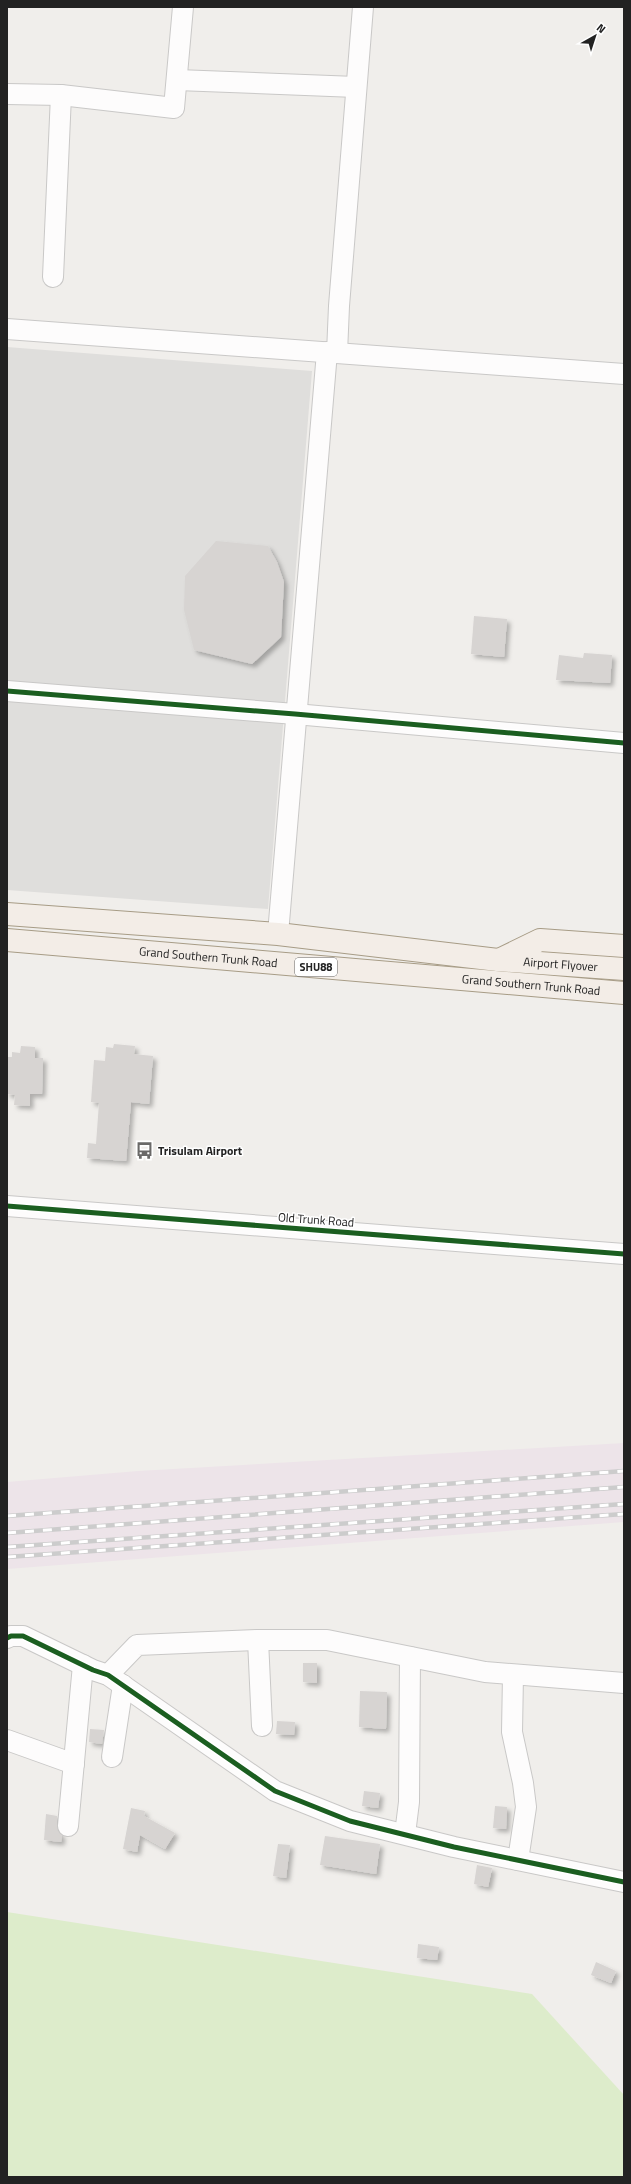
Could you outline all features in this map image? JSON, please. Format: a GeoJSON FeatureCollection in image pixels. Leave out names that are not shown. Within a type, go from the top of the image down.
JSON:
{"type":"FeatureCollection","features":[{"type":"Feature","properties":{"kind":"main road","name":"Grand Southern Trunk Road"},"geometry":{"type":"LineString","coordinates":[[7,914],[278,934],[498,960]]}},
{"type":"Feature","properties":{"kind":"main road","name":"Grand Southern Trunk Road"},"geometry":{"type":"LineString","coordinates":[[7,940],[624,993]]}},
{"type":"Feature","properties":{"kind":"main road"},"geometry":{"type":"LineString","coordinates":[[498,960],[540,940],[624,946]]}},
{"type":"Feature","properties":{"kind":"main road","name":"Airport Flyover"},"geometry":{"type":"LineString","coordinates":[[498,960],[536,964],[624,969]]}},
{"type":"Feature","properties":{"kind":"street"},"geometry":{"type":"LineString","coordinates":[[7,94],[61,95],[174,108],[183,7]]}},
{"type":"Feature","properties":{"kind":"street"},"geometry":{"type":"LineString","coordinates":[[278,934],[295,714],[332,352],[339,306],[363,7]]}},
{"type":"Feature","properties":{"kind":"street"},"geometry":{"type":"LineString","coordinates":[[177,80],[356,87]]}},
{"type":"Feature","properties":{"kind":"street"},"geometry":{"type":"LineString","coordinates":[[52,277],[61,95]]}},
{"type":"Feature","properties":{"kind":"street"},"geometry":{"type":"LineString","coordinates":[[7,329],[624,374]]}},
{"type":"Feature","properties":{"kind":"street"},"geometry":{"type":"LineString","coordinates":[[7,691],[295,714],[624,743]]}},
{"type":"Feature","properties":{"kind":"street","name":"Old Trunk Road"},"geometry":{"type":"LineString","coordinates":[[7,1206],[624,1254]]}},
{"type":"Feature","properties":{"kind":"street"},"geometry":{"type":"LineString","coordinates":[[7,1638],[11,1636],[23,1636],[115,1680],[275,1791],[350,1821],[518,1860],[624,1882]]}},
{"type":"Feature","properties":{"kind":"street"},"geometry":{"type":"LineString","coordinates":[[258,1640],[262,1726]]}},
{"type":"Feature","properties":{"kind":"street"},"geometry":{"type":"LineString","coordinates":[[112,1757],[115,1680],[137,1645],[258,1640],[327,1640],[485,1672],[624,1684]]}},
{"type":"Feature","properties":{"kind":"street"},"geometry":{"type":"LineString","coordinates":[[405,1834],[409,1802],[410,1657]]}},
{"type":"Feature","properties":{"kind":"street"},"geometry":{"type":"LineString","coordinates":[[68,1826],[83,1665]]}},
{"type":"Feature","properties":{"kind":"street"},"geometry":{"type":"LineString","coordinates":[[513,1675],[512,1732],[523,1783],[526,1807],[518,1860]]}},
{"type":"Feature","properties":{"kind":"street"},"geometry":{"type":"LineString","coordinates":[[7,1740],[74,1764]]}},
{"type":"Feature","properties":{"kind":"shaded area"},"geometry":{"type":"Polygon","coordinates":[[[7,347],[312,371],[268,909],[7,890],[7,347]]]}},
{"type":"Feature","properties":{"kind":"shaded area"},"geometry":{"type":"Polygon","coordinates":[[[624,1443],[624,1522],[7,1569],[7,1482],[138,1471],[624,1443]]]}},
{"type":"Feature","properties":{"kind":"green space"},"geometry":{"type":"Polygon","coordinates":[[[7,1912],[532,1994],[624,2095],[624,2177],[7,2177],[7,1912]]]}},
{"type":"Feature","properties":{"kind":"building"},"geometry":{"type":"Polygon","coordinates":[[[216,541],[268,546],[277,562],[284,582],[281,637],[252,664],[194,650],[184,610],[185,576],[216,541]]]}},
{"type":"Feature","properties":{"kind":"building"},"geometry":{"type":"Polygon","coordinates":[[[474,616],[507,619],[504,657],[471,654],[474,616]]]}},
{"type":"Feature","properties":{"kind":"building"},"geometry":{"type":"Polygon","coordinates":[[[584,653],[612,655],[610,683],[556,680],[559,655],[583,658],[584,653]]]}},
{"type":"Feature","properties":{"kind":"building"},"geometry":{"type":"Polygon","coordinates":[[[114,1044],[135,1046],[134,1054],[153,1056],[149,1104],[131,1102],[126,1161],[87,1158],[88,1143],[96,1144],[99,1103],[91,1102],[94,1060],[105,1061],[106,1047],[113,1048],[114,1044]]]}},
{"type":"Feature","properties":{"kind":"building"},"geometry":{"type":"Polygon","coordinates":[[[21,1046],[35,1047],[35,1058],[43,1058],[42,1094],[30,1094],[30,1106],[14,1105],[15,1095],[7,1094],[7,1057],[12,1057],[12,1052],[20,1053],[21,1046]]]}},
{"type":"Feature","properties":{"kind":"building"},"geometry":{"type":"Polygon","coordinates":[[[303,1663],[317,1663],[317,1683],[303,1682],[303,1663]]]}},
{"type":"Feature","properties":{"kind":"building"},"geometry":{"type":"Polygon","coordinates":[[[360,1691],[387,1692],[386,1729],[359,1727],[360,1691]]]}},
{"type":"Feature","properties":{"kind":"building"},"geometry":{"type":"Polygon","coordinates":[[[277,1721],[295,1722],[294,1735],[276,1734],[277,1721]]]}},
{"type":"Feature","properties":{"kind":"building"},"geometry":{"type":"Polygon","coordinates":[[[90,1729],[104,1730],[102,1744],[89,1742],[90,1729]]]}},
{"type":"Feature","properties":{"kind":"building"},"geometry":{"type":"Polygon","coordinates":[[[364,1791],[380,1793],[378,1808],[362,1806],[364,1791]]]}},
{"type":"Feature","properties":{"kind":"building"},"geometry":{"type":"Polygon","coordinates":[[[495,1806],[507,1807],[506,1829],[493,1828],[495,1806]]]}},
{"type":"Feature","properties":{"kind":"building"},"geometry":{"type":"Polygon","coordinates":[[[131,1808],[145,1811],[144,1816],[175,1833],[165,1849],[140,1835],[137,1852],[123,1849],[131,1808]]]}},
{"type":"Feature","properties":{"kind":"building"},"geometry":{"type":"Polygon","coordinates":[[[46,1814],[57,1816],[58,1831],[62,1836],[61,1842],[44,1840],[46,1814]]]}},
{"type":"Feature","properties":{"kind":"building"},"geometry":{"type":"Polygon","coordinates":[[[325,1836],[380,1844],[376,1874],[320,1865],[325,1836]]]}},
{"type":"Feature","properties":{"kind":"building"},"geometry":{"type":"Polygon","coordinates":[[[278,1844],[290,1845],[286,1878],[273,1876],[278,1844]]]}},
{"type":"Feature","properties":{"kind":"building"},"geometry":{"type":"Polygon","coordinates":[[[477,1865],[492,1868],[488,1887],[474,1884],[477,1865]]]}},
{"type":"Feature","properties":{"kind":"building"},"geometry":{"type":"Polygon","coordinates":[[[418,1944],[439,1947],[437,1960],[417,1958],[418,1944]]]}},
{"type":"Feature","properties":{"kind":"building"},"geometry":{"type":"Polygon","coordinates":[[[596,1962],[616,1971],[611,1983],[591,1975],[596,1962]]]}},
{"type":"Feature","properties":{"kind":"railway"},"geometry":{"type":"LineString","coordinates":[[7,1516],[624,1471]]}},
{"type":"Feature","properties":{"kind":"railway"},"geometry":{"type":"LineString","coordinates":[[7,1533],[624,1487]]}},
{"type":"Feature","properties":{"kind":"railway"},"geometry":{"type":"LineString","coordinates":[[7,1547],[624,1504]]}},
{"type":"Feature","properties":{"kind":"railway"},"geometry":{"type":"LineString","coordinates":[[7,1557],[624,1514]]}},
{"type":"Feature","properties":{"kind":"cycle path"},"geometry":{"type":"LineString","coordinates":[[7,691],[295,714],[624,743]]}},
{"type":"Feature","properties":{"kind":"cycle path"},"geometry":{"type":"LineString","coordinates":[[7,1206],[624,1254]]}},
{"type":"Feature","properties":{"kind":"cycle path"},"geometry":{"type":"LineString","coordinates":[[7,1638],[11,1636],[23,1636],[93,1670],[108,1675],[275,1791],[350,1821],[454,1847],[624,1882]]}},
{"type":"Feature","properties":{"kind":"place","name":"Trisulam Airport"},"geometry":{"type":"Point","coordinates":[145,1151]}}]}
